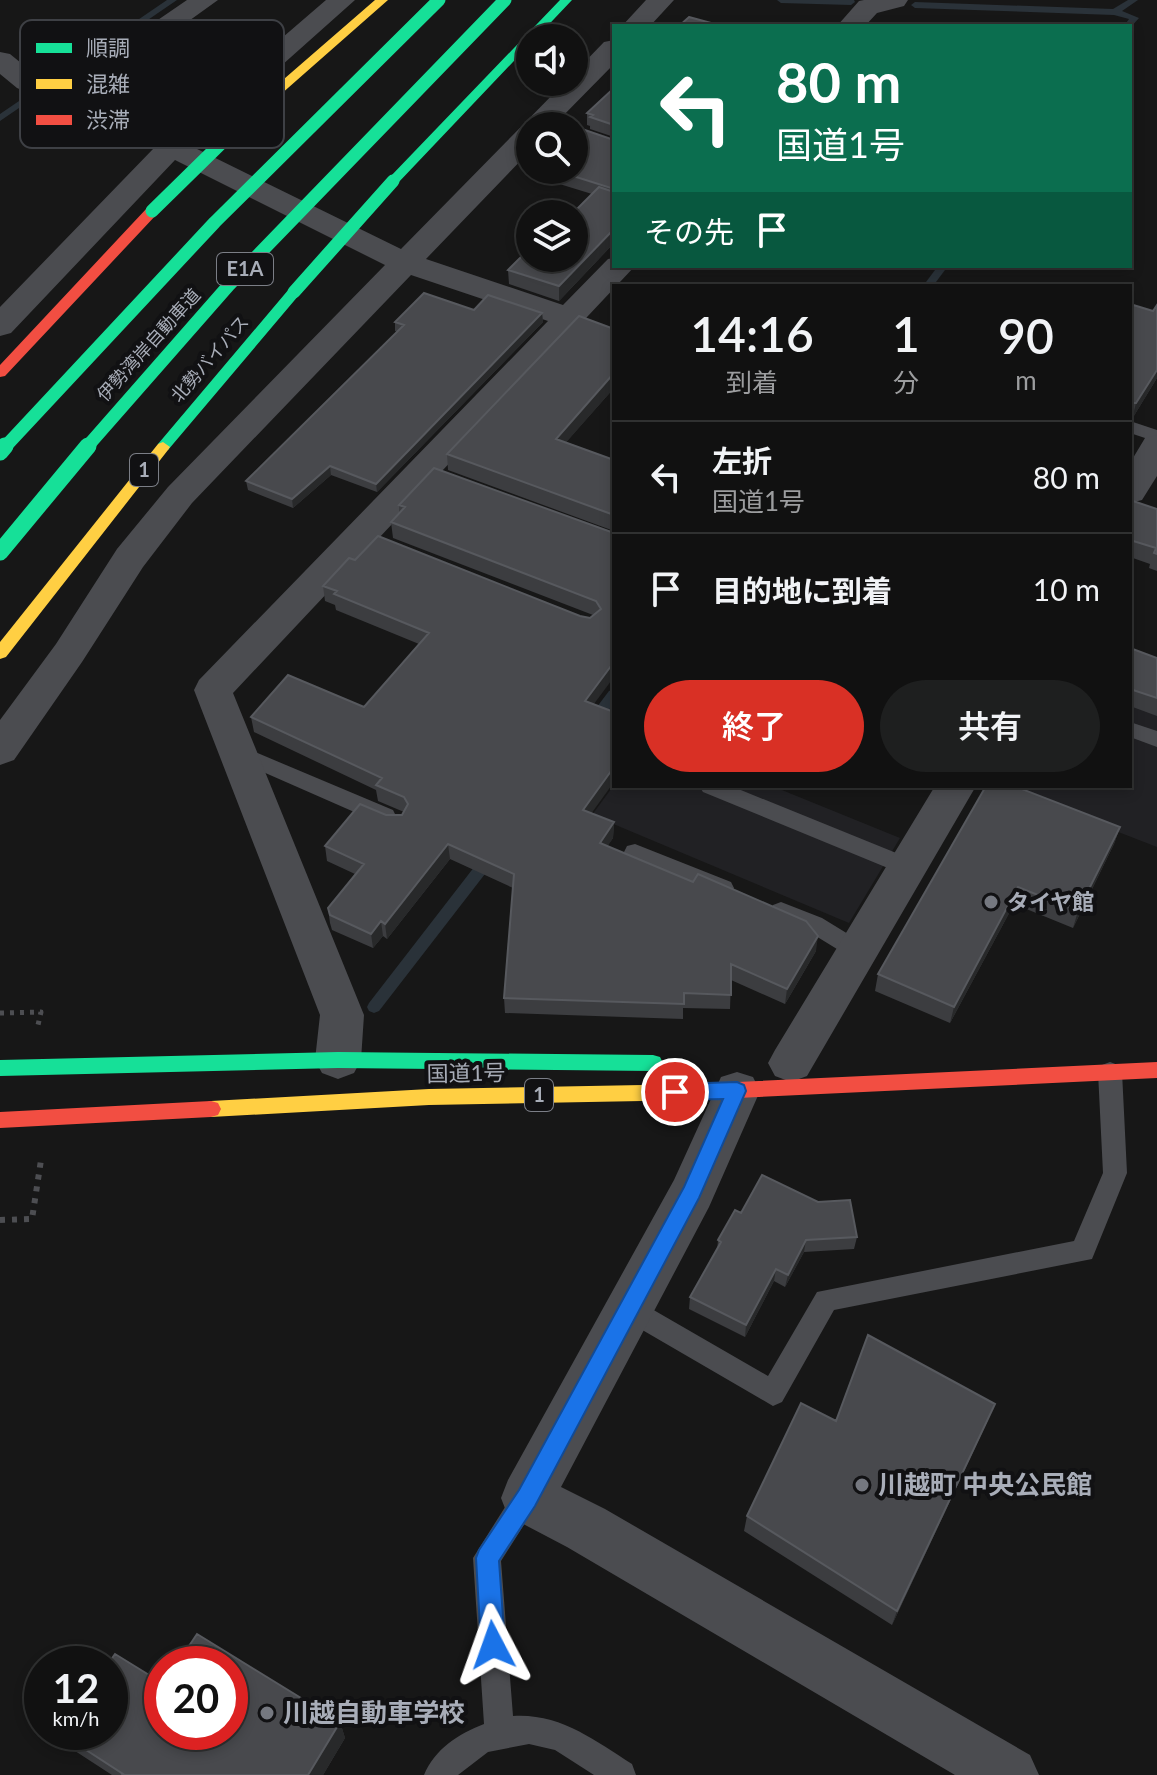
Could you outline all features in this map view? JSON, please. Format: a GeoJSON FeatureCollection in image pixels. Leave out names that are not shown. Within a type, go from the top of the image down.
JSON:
{"type":"FeatureCollection","features":[{"type":"Feature","properties":{"kind":"highway"},"geometry":{"type":"LineString","coordinates":[[284,85],[382,0]]}},
{"type":"Feature","properties":{"kind":"highway","name":"伊勢湾岸自動車道"},"geometry":{"type":"LineString","coordinates":[[0,452],[169,267],[308,126],[439,0]]}},
{"type":"Feature","properties":{"kind":"highway","name":"伊勢湾岸自動車道"},"geometry":{"type":"LineString","coordinates":[[0,552],[102,429],[229,285],[505,0]]}},
{"type":"Feature","properties":{"kind":"highway","name":"北勢バイパス"},"geometry":{"type":"LineString","coordinates":[[0,653],[178,427],[294,292],[393,181],[566,0]]}},
{"type":"Feature","properties":{"kind":"highway"},"geometry":{"type":"LineString","coordinates":[[0,373],[152,211],[216,148]]}},
{"type":"Feature","properties":{"kind":"highway","name":"国道1号"},"geometry":{"type":"LineString","coordinates":[[0,1068],[338,1060],[668,1063]]}},
{"type":"Feature","properties":{"kind":"highway","name":"国道1号"},"geometry":{"type":"LineString","coordinates":[[855,1065],[1078,1073]]}},
{"type":"Feature","properties":{"kind":"highway","name":"国道1号"},"geometry":{"type":"LineString","coordinates":[[0,1120],[429,1097],[778,1070],[1078,1073],[1157,1070]]}},
{"type":"Feature","properties":{"kind":"street"},"geometry":{"type":"LineString","coordinates":[[175,20],[205,0]]}},
{"type":"Feature","properties":{"kind":"street"},"geometry":{"type":"LineString","coordinates":[[284,50],[342,0]]}},
{"type":"Feature","properties":{"kind":"street"},"geometry":{"type":"LineString","coordinates":[[637,24],[661,0]]}},
{"type":"Feature","properties":{"kind":"street"},"geometry":{"type":"LineString","coordinates":[[852,24],[868,7],[895,0]]}},
{"type":"Feature","properties":{"kind":"street"},"geometry":{"type":"LineString","coordinates":[[551,112],[612,50]]}},
{"type":"Feature","properties":{"kind":"street"},"geometry":{"type":"LineString","coordinates":[[0,60],[20,76]]}},
{"type":"Feature","properties":{"kind":"street"},"geometry":{"type":"LineString","coordinates":[[0,326],[171,148],[404,262],[580,319]]}},
{"type":"Feature","properties":{"kind":"street"},"geometry":{"type":"LineString","coordinates":[[0,750],[13,709],[69,653],[130,558],[180,495],[516,148]]}},
{"type":"Feature","properties":{"kind":"street"},"geometry":{"type":"LineString","coordinates":[[338,1060],[342,1015],[213,690],[369,538],[580,319],[618,268]]}},
{"type":"Feature","properties":{"kind":"street"},"geometry":{"type":"LineString","coordinates":[[1132,489],[1157,446]]}},
{"type":"Feature","properties":{"kind":"street"},"geometry":{"type":"LineString","coordinates":[[1132,500],[1157,509]]}},
{"type":"Feature","properties":{"kind":"street"},"geometry":{"type":"LineString","coordinates":[[955,788],[858,951],[692,1192],[527,1498],[586,1528],[1010,1775]]}},
{"type":"Feature","properties":{"kind":"lane"},"geometry":{"type":"LineString","coordinates":[[1132,428],[1157,436]]}},
{"type":"Feature","properties":{"kind":"lane"},"geometry":{"type":"LineString","coordinates":[[1132,730],[1157,739]]}},
{"type":"Feature","properties":{"kind":"lane"},"geometry":{"type":"LineString","coordinates":[[235,751],[396,821]]}},
{"type":"Feature","properties":{"kind":"lane"},"geometry":{"type":"LineString","coordinates":[[715,788],[908,867]]}},
{"type":"Feature","properties":{"kind":"lane"},"geometry":{"type":"LineString","coordinates":[[635,852],[814,924],[858,951]]}},
{"type":"Feature","properties":{"kind":"lane"},"geometry":{"type":"LineString","coordinates":[[629,1309],[773,1393],[826,1300],[1083,1251],[1115,1173],[1110,1072]]}},
{"type":"Feature","properties":{"kind":"lane"},"geometry":{"type":"LineString","coordinates":[[499,1731],[487,1558],[527,1498]]}},
{"type":"Feature","properties":{"kind":"lane"},"geometry":{"type":"LineString","coordinates":[[439,1775],[445,1766],[472,1745],[499,1731],[532,1730],[560,1736],[621,1775]]}},
{"type":"Feature","properties":{"kind":"path"},"geometry":{"type":"LineString","coordinates":[[0,1220],[32,1219],[41,1156]]}},
{"type":"Feature","properties":{"kind":"shaded area"},"geometry":{"type":"Polygon","coordinates":[[[1132,660],[1157,669],[1157,847],[1005,788],[1132,788],[1132,660]]]}},
{"type":"Feature","properties":{"kind":"shaded area"},"geometry":{"type":"Polygon","coordinates":[[[612,788],[777,788],[900,838],[849,923],[592,815],[612,788]]]}},
{"type":"Feature","properties":{"kind":"building"},"geometry":{"type":"Polygon","coordinates":[[[689,17],[715,24],[681,24],[689,17]]]}},
{"type":"Feature","properties":{"kind":"building"},"geometry":{"type":"Polygon","coordinates":[[[612,90],[612,124],[590,117],[593,115],[588,112],[612,90]]]}},
{"type":"Feature","properties":{"kind":"building"},"geometry":{"type":"Polygon","coordinates":[[[588,131],[612,139],[612,188],[588,181],[588,131]]]}},
{"type":"Feature","properties":{"kind":"building"},"geometry":{"type":"Polygon","coordinates":[[[599,187],[612,191],[612,231],[588,256],[586,200],[599,187]]]}},
{"type":"Feature","properties":{"kind":"building"},"geometry":{"type":"Polygon","coordinates":[[[516,262],[516,272],[573,272],[559,286],[508,270],[516,262]]]}},
{"type":"Feature","properties":{"kind":"building"},"geometry":{"type":"Polygon","coordinates":[[[424,293],[474,310],[488,295],[542,313],[376,484],[330,466],[292,499],[246,481],[404,325],[395,322],[424,293]]]}},
{"type":"Feature","properties":{"kind":"building"},"geometry":{"type":"Polygon","coordinates":[[[1132,305],[1153,311],[1157,305],[1157,370],[1136,403],[1132,403],[1132,305]]]}},
{"type":"Feature","properties":{"kind":"building"},"geometry":{"type":"Polygon","coordinates":[[[579,316],[612,328],[612,375],[556,439],[612,459],[612,514],[447,454],[579,316]]]}},
{"type":"Feature","properties":{"kind":"building"},"geometry":{"type":"Polygon","coordinates":[[[434,468],[612,532],[612,665],[585,701],[612,711],[612,770],[583,810],[614,822],[600,843],[693,882],[698,874],[806,921],[818,936],[787,989],[731,964],[731,995],[684,993],[684,1004],[504,998],[514,874],[448,844],[385,924],[381,921],[371,934],[330,915],[328,908],[364,864],[325,846],[360,804],[386,815],[402,815],[408,804],[404,797],[376,785],[382,778],[251,717],[288,675],[364,707],[429,633],[334,594],[337,591],[323,586],[349,558],[355,560],[378,536],[580,616],[590,618],[601,609],[596,601],[391,522],[405,507],[399,505],[434,468]]]}},
{"type":"Feature","properties":{"kind":"building"},"geometry":{"type":"Polygon","coordinates":[[[1132,501],[1157,509],[1157,554],[1154,553],[1156,548],[1132,541],[1132,501]]]}},
{"type":"Feature","properties":{"kind":"building"},"geometry":{"type":"Polygon","coordinates":[[[1132,649],[1157,658],[1157,698],[1132,690],[1132,649]]]}},
{"type":"Feature","properties":{"kind":"building"},"geometry":{"type":"Polygon","coordinates":[[[985,788],[1019,788],[1120,827],[1078,911],[1018,887],[954,1007],[878,974],[985,788]]]}},
{"type":"Feature","properties":{"kind":"building"},"geometry":{"type":"Polygon","coordinates":[[[762,1175],[818,1202],[850,1200],[857,1237],[806,1240],[788,1275],[776,1269],[746,1325],[690,1297],[735,1210],[741,1213],[762,1175]]]}},
{"type":"Feature","properties":{"kind":"building","name":"川越町 中央公民館"},"geometry":{"type":"Polygon","coordinates":[[[868,1335],[995,1404],[897,1611],[747,1516],[801,1403],[836,1421],[868,1335]]]}},
{"type":"Feature","properties":{"kind":"building","name":"川越自動車学校"},"geometry":{"type":"Polygon","coordinates":[[[197,1634],[216,1646],[189,1646],[197,1634]]]}},
{"type":"Feature","properties":{"kind":"building","name":"川越自動車学校"},"geometry":{"type":"Polygon","coordinates":[[[128,1662],[144,1672],[144,1750],[248,1750],[248,1665],[340,1722],[308,1775],[122,1775],[86,1750],[128,1750],[128,1662]]]}},
{"type":"Feature","properties":{"kind":"waterway"},"geometry":{"type":"LineString","coordinates":[[144,20],[173,0]]}},
{"type":"Feature","properties":{"kind":"waterway"},"geometry":{"type":"LineString","coordinates":[[781,0],[851,2]]}},
{"type":"Feature","properties":{"kind":"waterway"},"geometry":{"type":"LineString","coordinates":[[1115,12],[1134,0]]}},
{"type":"Feature","properties":{"kind":"waterway"},"geometry":{"type":"LineString","coordinates":[[915,5],[1115,12]]}},
{"type":"Feature","properties":{"kind":"waterway"},"geometry":{"type":"LineString","coordinates":[[1115,12],[1135,18],[1130,24]]}},
{"type":"Feature","properties":{"kind":"waterway"},"geometry":{"type":"LineString","coordinates":[[0,118],[20,104]]}},
{"type":"Feature","properties":{"kind":"waterway"},"geometry":{"type":"LineString","coordinates":[[930,284],[942,268]]}},
{"type":"Feature","properties":{"kind":"waterway"},"geometry":{"type":"LineString","coordinates":[[592,723],[612,697]]}},
{"type":"Feature","properties":{"kind":"waterway"},"geometry":{"type":"LineString","coordinates":[[374,1007],[490,857]]}},
{"type":"Feature","properties":{"kind":"traffic: fast"},"geometry":{"type":"LineString","coordinates":[[0,452],[106,335],[215,222],[439,0]]}},
{"type":"Feature","properties":{"kind":"traffic: fast"},"geometry":{"type":"LineString","coordinates":[[0,552],[102,429],[229,285],[505,0]]}},
{"type":"Feature","properties":{"kind":"traffic: fast"},"geometry":{"type":"LineString","coordinates":[[393,181],[566,0]]}},
{"type":"Feature","properties":{"kind":"traffic: fast"},"geometry":{"type":"LineString","coordinates":[[152,211],[216,148]]}},
{"type":"Feature","properties":{"kind":"traffic: fast"},"geometry":{"type":"LineString","coordinates":[[294,292],[393,181]]}},
{"type":"Feature","properties":{"kind":"traffic: fast"},"geometry":{"type":"LineString","coordinates":[[163,447],[294,292]]}},
{"type":"Feature","properties":{"kind":"traffic: fast"},"geometry":{"type":"LineString","coordinates":[[0,1068],[338,1060],[653,1063]]}},
{"type":"Feature","properties":{"kind":"traffic: slow"},"geometry":{"type":"LineString","coordinates":[[284,85],[382,0]]}},
{"type":"Feature","properties":{"kind":"traffic: slow"},"geometry":{"type":"LineString","coordinates":[[0,653],[163,447]]}},
{"type":"Feature","properties":{"kind":"traffic: slow"},"geometry":{"type":"LineString","coordinates":[[211,1109],[429,1097],[696,1092]]}},
{"type":"Feature","properties":{"kind":"traffic: jam"},"geometry":{"type":"LineString","coordinates":[[0,373],[152,211]]}},
{"type":"Feature","properties":{"kind":"traffic: jam"},"geometry":{"type":"LineString","coordinates":[[696,1092],[1157,1070]]}},
{"type":"Feature","properties":{"kind":"traffic: jam"},"geometry":{"type":"LineString","coordinates":[[0,1120],[211,1109]]}},
{"type":"Feature","properties":{"kind":"place","name":"タイヤ館"},"geometry":{"type":"Point","coordinates":[991,902]}},
{"type":"Feature","properties":{"kind":"place","name":"川越町 中央公民館"},"geometry":{"type":"Point","coordinates":[862,1485]}},
{"type":"Feature","properties":{"kind":"place","name":"川越自動車学校"},"geometry":{"type":"Point","coordinates":[267,1713]}},
{"type":"Feature","properties":{"kind":"route"},"geometry":{"type":"LineString","coordinates":[[493,1645],[487,1558],[527,1498],[692,1192],[737,1091],[675,1092]]}}]}
